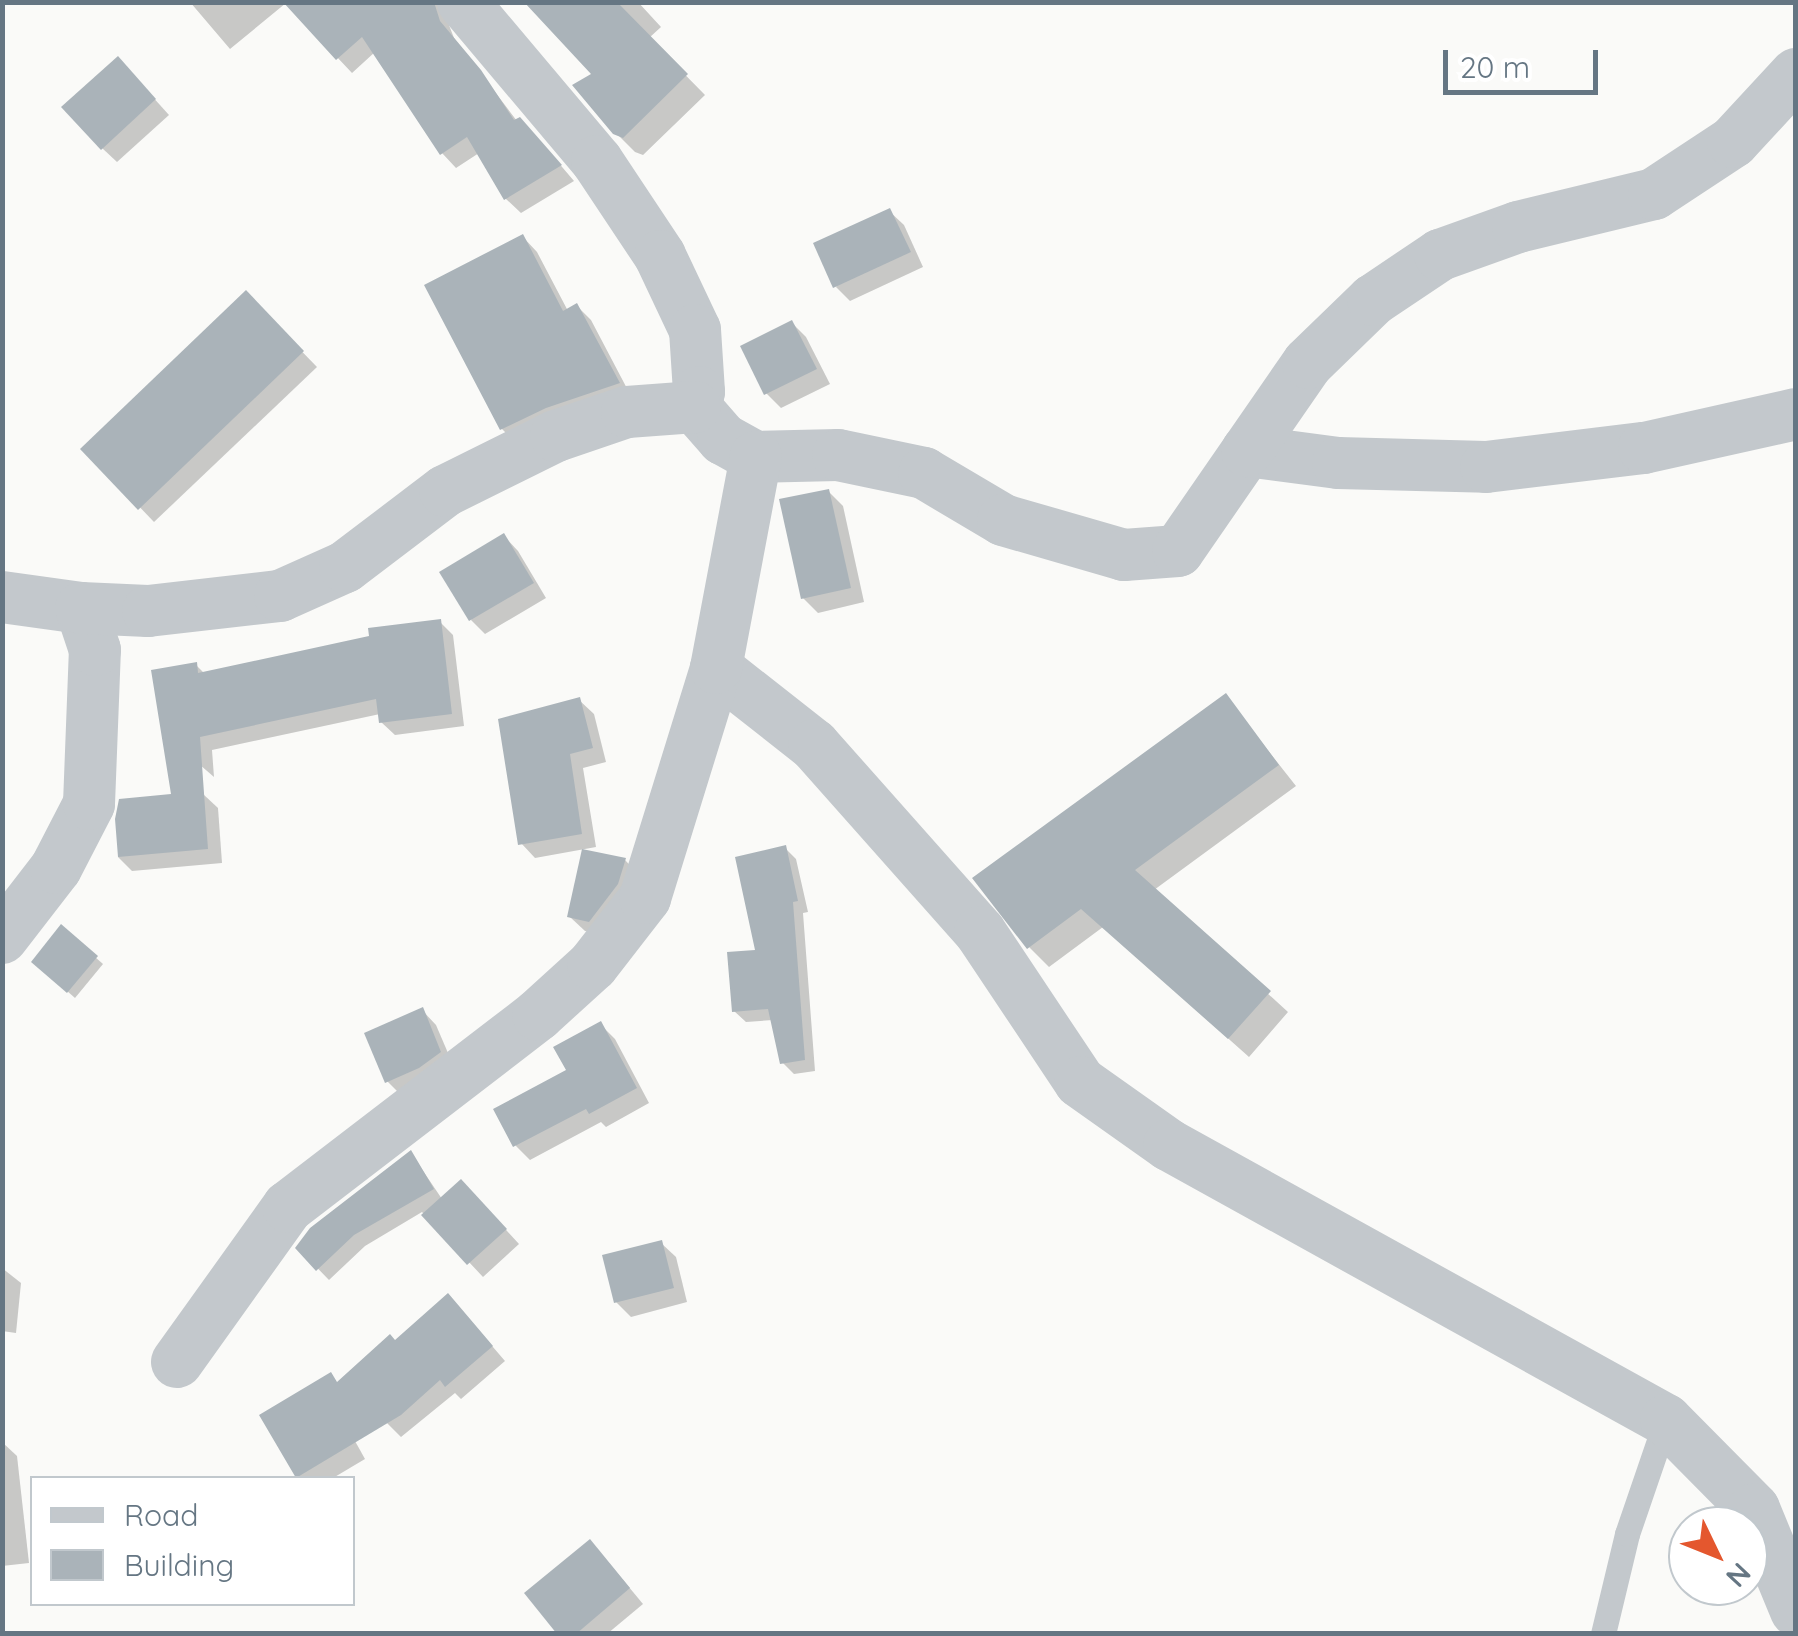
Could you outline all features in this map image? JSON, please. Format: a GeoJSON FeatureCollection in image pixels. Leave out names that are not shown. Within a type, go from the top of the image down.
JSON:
{"type":"FeatureCollection","features":[{"type":"Feature","properties":{"kind":"street"},"geometry":{"type":"LineString","coordinates":[[464,2],[597,161],[660,256],[695,330],[699,392],[695,407]]}},
{"type":"Feature","properties":{"kind":"street"},"geometry":{"type":"LineString","coordinates":[[695,407],[724,439],[756,457],[838,454],[924,472],[1002,520],[1124,554],[1178,551],[1308,363],[1373,300],[1440,254],[1518,227],[1654,194],[1733,142],[1796,74]]}},
{"type":"Feature","properties":{"kind":"street"},"geometry":{"type":"LineString","coordinates":[[2,597],[80,608],[148,611],[280,596],[345,567],[445,491],[556,436],[626,412],[695,407]]}},
{"type":"Feature","properties":{"kind":"street"},"geometry":{"type":"LineString","coordinates":[[1247,451],[1338,463],[1486,467],[1644,448],[1796,414]]}},
{"type":"Feature","properties":{"kind":"street"},"geometry":{"type":"LineString","coordinates":[[177,1362],[288,1207],[538,1015],[593,965],[622,932],[644,898],[716,668],[756,457]]}},
{"type":"Feature","properties":{"kind":"street"},"geometry":{"type":"LineString","coordinates":[[2,938],[56,868],[89,804],[95,650],[80,608]]}},
{"type":"Feature","properties":{"kind":"street"},"geometry":{"type":"LineString","coordinates":[[716,668],[814,745],[980,932],[1080,1082],[1169,1145],[1666,1420],[1754,1509],[1796,1611]]}},
{"type":"Feature","properties":{"kind":"lane"},"geometry":{"type":"LineString","coordinates":[[1604,1634],[1627,1534],[1666,1420]]}},
{"type":"Feature","properties":{"kind":"building"},"geometry":{"type":"Polygon","coordinates":[[[283,2],[434,2],[440,21],[481,70],[514,120],[520,117],[562,165],[504,200],[467,137],[440,155],[362,37],[336,60],[283,2]]]}},
{"type":"Feature","properties":{"kind":"building"},"geometry":{"type":"Polygon","coordinates":[[[524,2],[617,2],[688,74],[623,138],[613,134],[572,85],[591,74],[524,2]]]}},
{"type":"Feature","properties":{"kind":"building"},"geometry":{"type":"Polygon","coordinates":[[[118,56],[156,99],[101,150],[61,107],[118,56]]]}},
{"type":"Feature","properties":{"kind":"building"},"geometry":{"type":"Polygon","coordinates":[[[890,208],[911,252],[833,288],[813,243],[890,208]]]}},
{"type":"Feature","properties":{"kind":"building"},"geometry":{"type":"Polygon","coordinates":[[[523,234],[563,311],[577,303],[620,383],[546,408],[500,430],[424,285],[523,234]]]}},
{"type":"Feature","properties":{"kind":"building"},"geometry":{"type":"Polygon","coordinates":[[[246,290],[304,351],[138,510],[80,449],[246,290]]]}},
{"type":"Feature","properties":{"kind":"building"},"geometry":{"type":"Polygon","coordinates":[[[792,320],[817,369],[764,395],[740,346],[792,320]]]}},
{"type":"Feature","properties":{"kind":"building"},"geometry":{"type":"Polygon","coordinates":[[[829,489],[851,588],[801,599],[779,499],[829,489]]]}},
{"type":"Feature","properties":{"kind":"building"},"geometry":{"type":"Polygon","coordinates":[[[504,533],[534,583],[469,621],[439,572],[504,533]]]}},
{"type":"Feature","properties":{"kind":"building"},"geometry":{"type":"Polygon","coordinates":[[[441,619],[452,714],[379,723],[376,699],[200,737],[208,849],[118,857],[115,819],[119,799],[171,794],[151,670],[197,662],[198,673],[369,636],[368,628],[441,619]]]}},
{"type":"Feature","properties":{"kind":"building"},"geometry":{"type":"Polygon","coordinates":[[[1226,693],[1279,765],[1135,870],[1271,991],[1228,1039],[1081,909],[1027,949],[972,878],[1226,693]]]}},
{"type":"Feature","properties":{"kind":"building"},"geometry":{"type":"Polygon","coordinates":[[[580,697],[593,748],[570,754],[582,834],[518,845],[498,719],[580,697]]]}},
{"type":"Feature","properties":{"kind":"building"},"geometry":{"type":"Polygon","coordinates":[[[786,845],[798,901],[793,902],[805,1060],[780,1064],[768,1009],[732,1012],[727,952],[755,950],[735,857],[786,845]]]}},
{"type":"Feature","properties":{"kind":"building"},"geometry":{"type":"Polygon","coordinates":[[[582,849],[626,858],[618,884],[589,922],[567,917],[582,849]]]}},
{"type":"Feature","properties":{"kind":"building"},"geometry":{"type":"Polygon","coordinates":[[[61,924],[98,956],[67,993],[31,962],[61,924]]]}},
{"type":"Feature","properties":{"kind":"building"},"geometry":{"type":"Polygon","coordinates":[[[423,1007],[441,1052],[419,1068],[385,1083],[364,1033],[423,1007]]]}},
{"type":"Feature","properties":{"kind":"building"},"geometry":{"type":"Polygon","coordinates":[[[601,1021],[637,1088],[513,1147],[493,1109],[566,1070],[553,1047],[601,1021]]]}},
{"type":"Feature","properties":{"kind":"building"},"geometry":{"type":"Polygon","coordinates":[[[411,1150],[434,1189],[354,1235],[316,1271],[295,1248],[310,1228],[411,1150]]]}},
{"type":"Feature","properties":{"kind":"building"},"geometry":{"type":"Polygon","coordinates":[[[461,1179],[507,1229],[467,1265],[421,1215],[461,1179]]]}},
{"type":"Feature","properties":{"kind":"building"},"geometry":{"type":"Polygon","coordinates":[[[662,1240],[674,1288],[614,1303],[602,1255],[662,1240]]]}},
{"type":"Feature","properties":{"kind":"building"},"geometry":{"type":"Polygon","coordinates":[[[448,1293],[493,1346],[445,1387],[440,1380],[401,1415],[295,1476],[259,1415],[331,1372],[337,1382],[390,1334],[395,1340],[448,1293]]]}},
{"type":"Feature","properties":{"kind":"building"},"geometry":{"type":"Polygon","coordinates":[[[590,1539],[630,1588],[576,1634],[557,1634],[524,1593],[590,1539]]]}}]}
